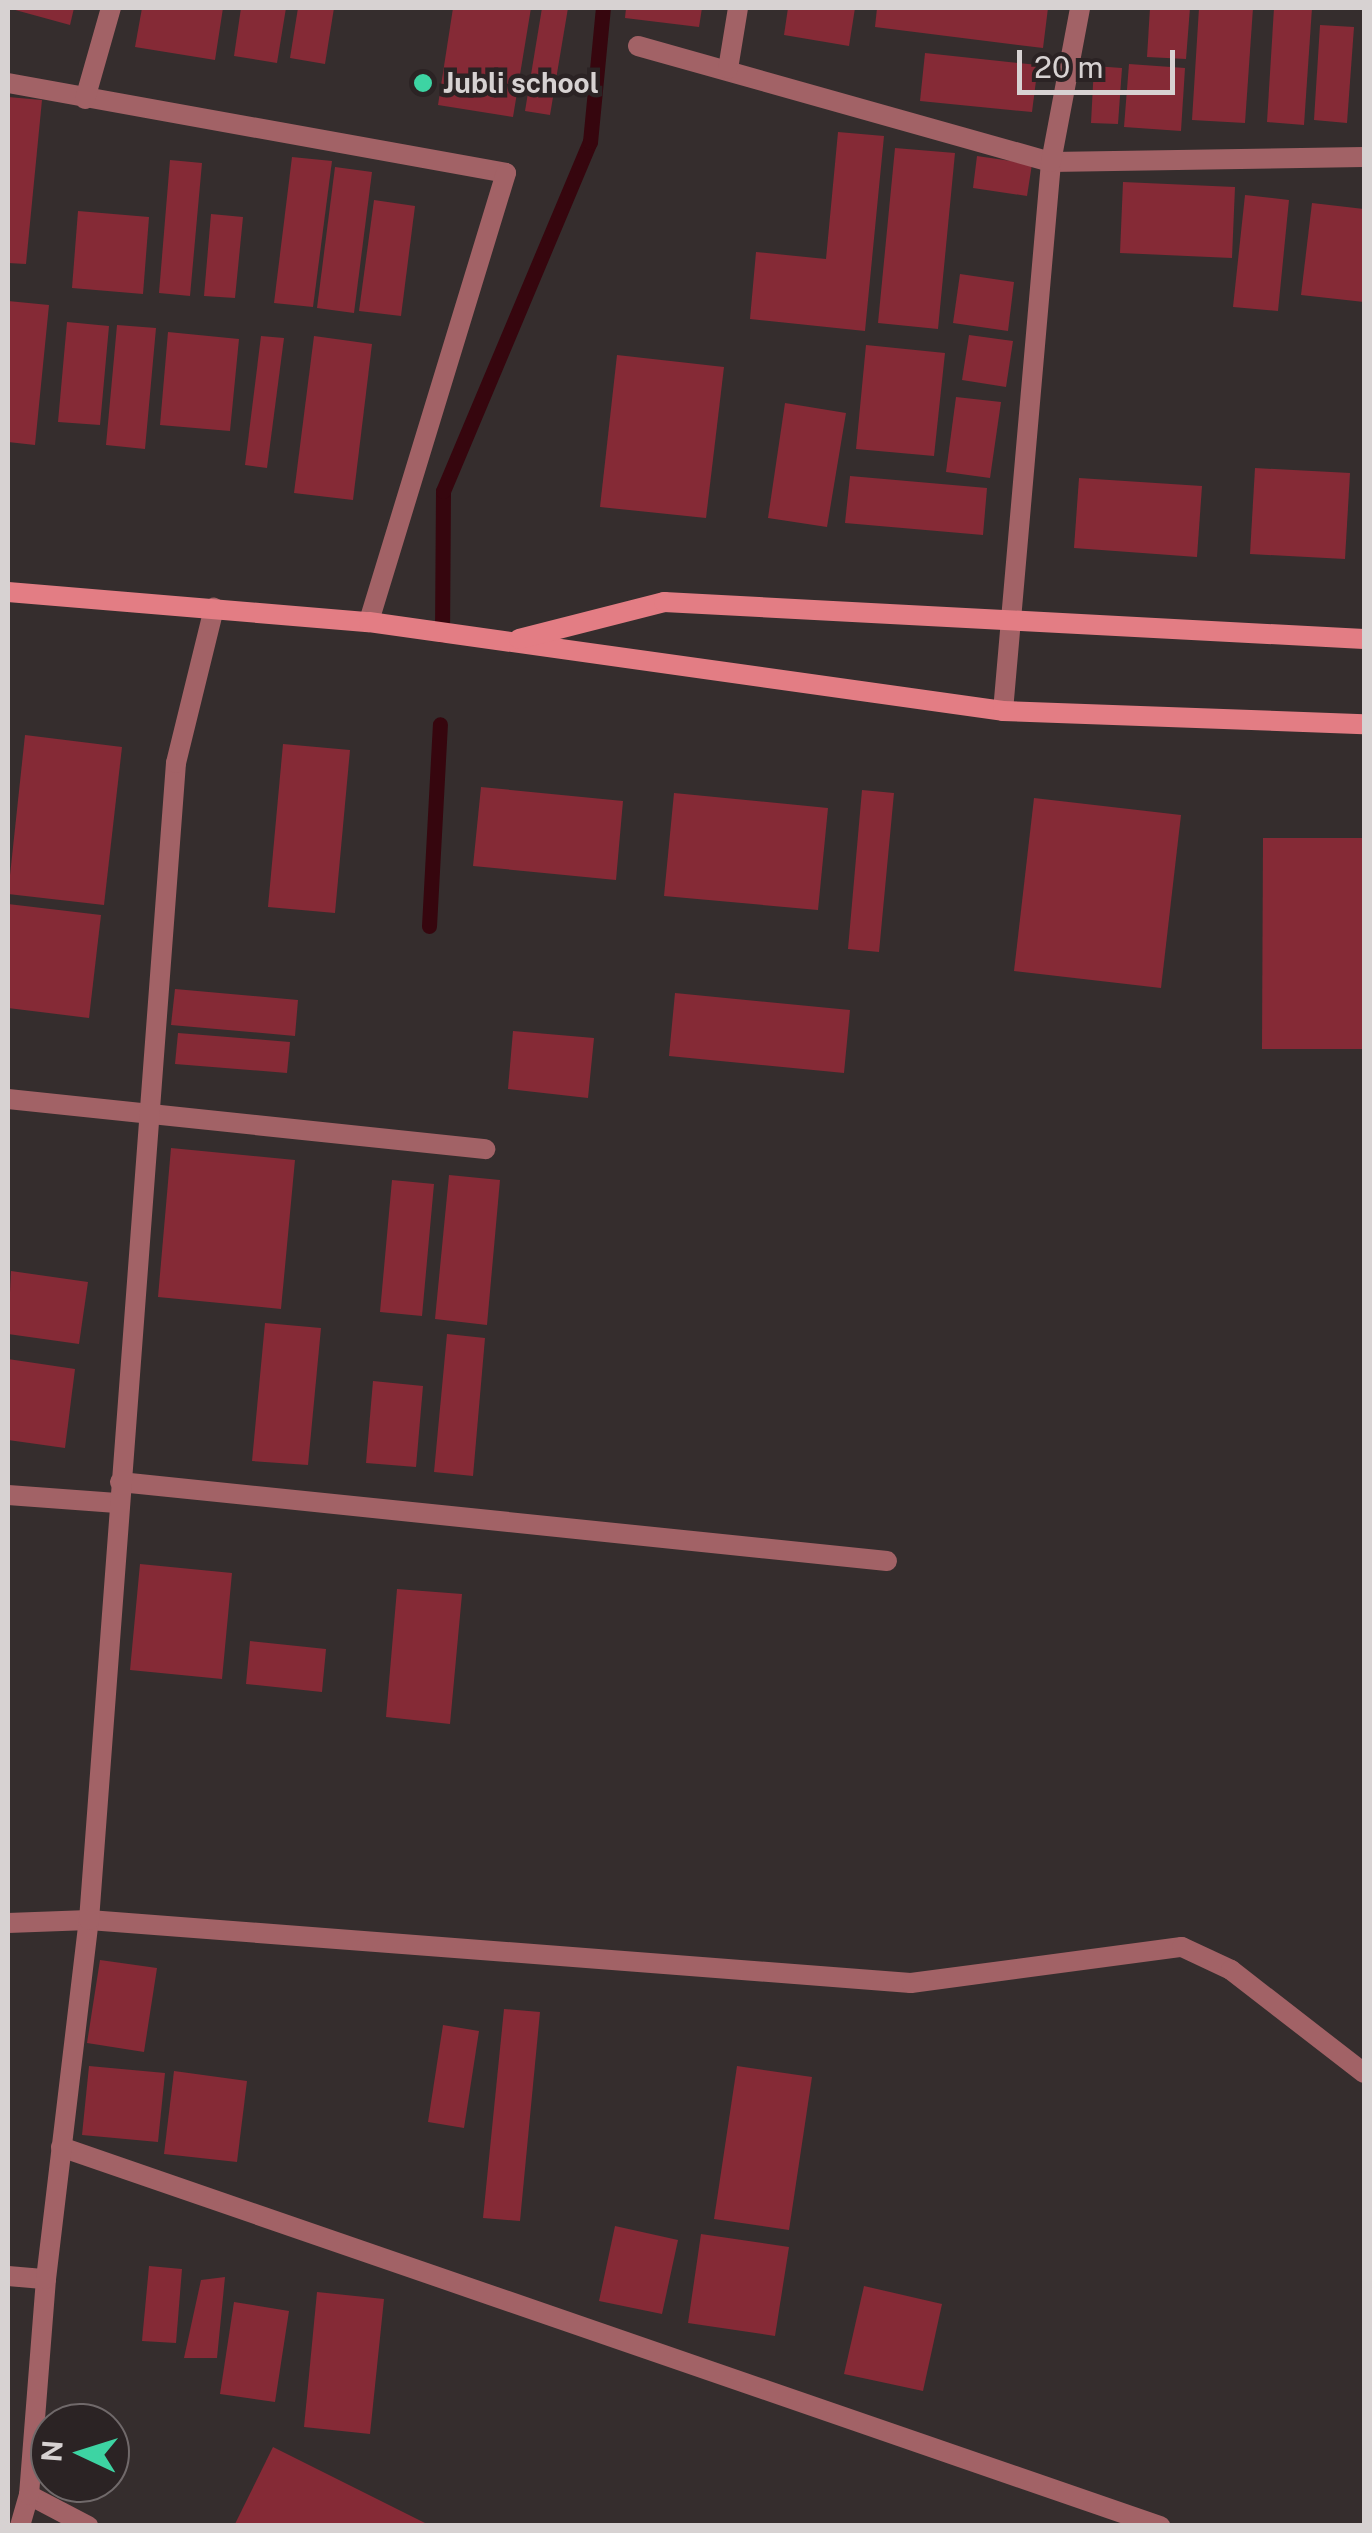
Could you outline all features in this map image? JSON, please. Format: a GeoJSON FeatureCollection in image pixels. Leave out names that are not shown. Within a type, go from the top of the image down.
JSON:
{"type":"FeatureCollection","features":[{"type":"Feature","properties":{"kind":"street"},"geometry":{"type":"LineString","coordinates":[[86,98],[111,8]]}},
{"type":"Feature","properties":{"kind":"street"},"geometry":{"type":"LineString","coordinates":[[728,70],[738,8]]}},
{"type":"Feature","properties":{"kind":"street"},"geometry":{"type":"LineString","coordinates":[[1003,711],[1051,162],[1080,8]]}},
{"type":"Feature","properties":{"kind":"street"},"geometry":{"type":"LineString","coordinates":[[638,46],[1051,162],[1364,158]]}},
{"type":"Feature","properties":{"kind":"street"},"geometry":{"type":"LineString","coordinates":[[8,83],[506,172],[368,622]]}},
{"type":"Feature","properties":{"kind":"street"},"geometry":{"type":"LineString","coordinates":[[8,592],[368,622],[1003,711],[1364,724]]}},
{"type":"Feature","properties":{"kind":"street"},"geometry":{"type":"LineString","coordinates":[[508,642],[664,602],[1364,639]]}},
{"type":"Feature","properties":{"kind":"street"},"geometry":{"type":"LineString","coordinates":[[20,2526],[29,2495],[46,2279],[88,1920],[176,763],[214,608]]}},
{"type":"Feature","properties":{"kind":"street"},"geometry":{"type":"LineString","coordinates":[[8,1099],[152,1111],[485,1149]]}},
{"type":"Feature","properties":{"kind":"street"},"geometry":{"type":"LineString","coordinates":[[8,1495],[118,1492],[887,1561]]}},
{"type":"Feature","properties":{"kind":"street"},"geometry":{"type":"LineString","coordinates":[[8,1923],[88,1920],[911,1983],[1182,1947],[1231,1970],[1364,2073]]}},
{"type":"Feature","properties":{"kind":"street"},"geometry":{"type":"LineString","coordinates":[[61,2147],[1160,2526]]}},
{"type":"Feature","properties":{"kind":"street"},"geometry":{"type":"LineString","coordinates":[[8,2276],[46,2279]]}},
{"type":"Feature","properties":{"kind":"street"},"geometry":{"type":"LineString","coordinates":[[29,2495],[88,2526]]}},
{"type":"Feature","properties":{"kind":"building"},"geometry":{"type":"Polygon","coordinates":[[[8,8],[74,8],[70,25],[8,8]]]}},
{"type":"Feature","properties":{"kind":"building"},"geometry":{"type":"Polygon","coordinates":[[[142,8],[223,8],[215,60],[135,47],[142,8]]]}},
{"type":"Feature","properties":{"kind":"building"},"geometry":{"type":"Polygon","coordinates":[[[241,8],[286,8],[277,63],[234,56],[241,8]]]}},
{"type":"Feature","properties":{"kind":"building"},"geometry":{"type":"Polygon","coordinates":[[[298,8],[334,8],[325,64],[290,58],[298,8]]]}},
{"type":"Feature","properties":{"kind":"building"},"geometry":{"type":"Polygon","coordinates":[[[453,8],[531,8],[513,117],[438,105],[453,8]]]}},
{"type":"Feature","properties":{"kind":"building"},"geometry":{"type":"Polygon","coordinates":[[[542,8],[568,8],[550,115],[525,111],[542,8]]]}},
{"type":"Feature","properties":{"kind":"building"},"geometry":{"type":"Polygon","coordinates":[[[626,8],[702,8],[699,27],[625,18],[626,8]]]}},
{"type":"Feature","properties":{"kind":"building"},"geometry":{"type":"Polygon","coordinates":[[[788,8],[855,8],[849,46],[784,35],[788,8]]]}},
{"type":"Feature","properties":{"kind":"building"},"geometry":{"type":"Polygon","coordinates":[[[877,8],[1048,8],[1043,48],[875,27],[877,8]]]}},
{"type":"Feature","properties":{"kind":"building"},"geometry":{"type":"Polygon","coordinates":[[[1150,8],[1190,8],[1186,59],[1147,57],[1150,8]]]}},
{"type":"Feature","properties":{"kind":"building"},"geometry":{"type":"Polygon","coordinates":[[[1199,8],[1253,8],[1245,123],[1192,120],[1199,8]]]}},
{"type":"Feature","properties":{"kind":"building"},"geometry":{"type":"Polygon","coordinates":[[[1274,8],[1312,8],[1304,125],[1267,122],[1274,8]]]}},
{"type":"Feature","properties":{"kind":"building"},"geometry":{"type":"Polygon","coordinates":[[[1320,25],[1354,27],[1347,123],[1314,120],[1320,25]]]}},
{"type":"Feature","properties":{"kind":"building"},"geometry":{"type":"Polygon","coordinates":[[[925,53],[1038,65],[1032,112],[920,101],[925,53]]]}},
{"type":"Feature","properties":{"kind":"building"},"geometry":{"type":"Polygon","coordinates":[[[1129,64],[1185,68],[1181,131],[1124,127],[1129,64]]]}},
{"type":"Feature","properties":{"kind":"building"},"geometry":{"type":"Polygon","coordinates":[[[1094,66],[1122,68],[1118,124],[1091,123],[1094,66]]]}},
{"type":"Feature","properties":{"kind":"building"},"geometry":{"type":"Polygon","coordinates":[[[8,97],[42,100],[26,264],[8,263],[8,97]]]}},
{"type":"Feature","properties":{"kind":"building"},"geometry":{"type":"Polygon","coordinates":[[[838,132],[884,136],[865,331],[750,319],[756,252],[826,259],[838,132]]]}},
{"type":"Feature","properties":{"kind":"building"},"geometry":{"type":"Polygon","coordinates":[[[895,148],[955,153],[938,329],[878,323],[895,148]]]}},
{"type":"Feature","properties":{"kind":"building"},"geometry":{"type":"Polygon","coordinates":[[[977,156],[1032,164],[1027,196],[973,188],[977,156]]]}},
{"type":"Feature","properties":{"kind":"building"},"geometry":{"type":"Polygon","coordinates":[[[292,157],[332,161],[313,307],[274,303],[292,157]]]}},
{"type":"Feature","properties":{"kind":"building"},"geometry":{"type":"Polygon","coordinates":[[[170,160],[202,163],[190,296],[159,293],[170,160]]]}},
{"type":"Feature","properties":{"kind":"building"},"geometry":{"type":"Polygon","coordinates":[[[335,167],[372,172],[354,313],[317,308],[335,167]]]}},
{"type":"Feature","properties":{"kind":"building"},"geometry":{"type":"Polygon","coordinates":[[[1123,182],[1235,187],[1232,258],[1120,253],[1123,182]]]}},
{"type":"Feature","properties":{"kind":"building"},"geometry":{"type":"Polygon","coordinates":[[[1245,195],[1289,200],[1278,311],[1233,307],[1245,195]]]}},
{"type":"Feature","properties":{"kind":"building"},"geometry":{"type":"Polygon","coordinates":[[[374,200],[415,206],[401,316],[359,311],[374,200]]]}},
{"type":"Feature","properties":{"kind":"building"},"geometry":{"type":"Polygon","coordinates":[[[1312,203],[1364,209],[1364,302],[1301,295],[1312,203]]]}},
{"type":"Feature","properties":{"kind":"building"},"geometry":{"type":"Polygon","coordinates":[[[78,211],[149,217],[143,294],[72,288],[78,211]]]}},
{"type":"Feature","properties":{"kind":"building"},"geometry":{"type":"Polygon","coordinates":[[[211,214],[243,217],[235,298],[204,296],[211,214]]]}},
{"type":"Feature","properties":{"kind":"building"},"geometry":{"type":"Polygon","coordinates":[[[960,274],[1014,282],[1008,331],[953,323],[960,274]]]}},
{"type":"Feature","properties":{"kind":"building"},"geometry":{"type":"Polygon","coordinates":[[[8,301],[49,305],[35,445],[8,442],[8,301]]]}},
{"type":"Feature","properties":{"kind":"building"},"geometry":{"type":"Polygon","coordinates":[[[67,322],[109,326],[100,425],[58,422],[67,322]]]}},
{"type":"Feature","properties":{"kind":"building"},"geometry":{"type":"Polygon","coordinates":[[[117,325],[156,328],[145,449],[106,445],[117,325]]]}},
{"type":"Feature","properties":{"kind":"building"},"geometry":{"type":"Polygon","coordinates":[[[168,332],[239,339],[230,431],[160,425],[168,332]]]}},
{"type":"Feature","properties":{"kind":"building"},"geometry":{"type":"Polygon","coordinates":[[[969,335],[1013,341],[1006,387],[962,380],[969,335]]]}},
{"type":"Feature","properties":{"kind":"building"},"geometry":{"type":"Polygon","coordinates":[[[261,336],[284,338],[267,468],[245,465],[261,336]]]}},
{"type":"Feature","properties":{"kind":"building"},"geometry":{"type":"Polygon","coordinates":[[[314,336],[372,344],[353,500],[294,493],[314,336]]]}},
{"type":"Feature","properties":{"kind":"building"},"geometry":{"type":"Polygon","coordinates":[[[866,345],[945,353],[934,456],[856,449],[866,345]]]}},
{"type":"Feature","properties":{"kind":"building"},"geometry":{"type":"Polygon","coordinates":[[[617,355],[724,367],[706,518],[600,507],[617,355]]]}},
{"type":"Feature","properties":{"kind":"building"},"geometry":{"type":"Polygon","coordinates":[[[956,397],[1001,402],[990,478],[946,472],[956,397]]]}},
{"type":"Feature","properties":{"kind":"building"},"geometry":{"type":"Polygon","coordinates":[[[785,403],[846,413],[827,527],[768,518],[785,403]]]}},
{"type":"Feature","properties":{"kind":"building"},"geometry":{"type":"Polygon","coordinates":[[[1255,468],[1350,473],[1345,559],[1250,554],[1255,468]]]}},
{"type":"Feature","properties":{"kind":"building"},"geometry":{"type":"Polygon","coordinates":[[[850,476],[987,488],[983,535],[845,523],[850,476]]]}},
{"type":"Feature","properties":{"kind":"building"},"geometry":{"type":"Polygon","coordinates":[[[1079,478],[1202,486],[1197,557],[1074,548],[1079,478]]]}},
{"type":"Feature","properties":{"kind":"building"},"geometry":{"type":"Polygon","coordinates":[[[25,735],[122,747],[104,905],[8,894],[25,735]]]}},
{"type":"Feature","properties":{"kind":"building"},"geometry":{"type":"Polygon","coordinates":[[[283,744],[350,750],[335,913],[268,907],[283,744]]]}},
{"type":"Feature","properties":{"kind":"building"},"geometry":{"type":"Polygon","coordinates":[[[481,787],[623,801],[616,880],[473,866],[481,787]]]}},
{"type":"Feature","properties":{"kind":"building"},"geometry":{"type":"Polygon","coordinates":[[[862,790],[894,793],[879,952],[848,949],[862,790]]]}},
{"type":"Feature","properties":{"kind":"building"},"geometry":{"type":"Polygon","coordinates":[[[674,793],[828,808],[818,910],[664,896],[674,793]]]}},
{"type":"Feature","properties":{"kind":"building"},"geometry":{"type":"Polygon","coordinates":[[[1034,798],[1181,815],[1161,988],[1014,971],[1034,798]]]}},
{"type":"Feature","properties":{"kind":"building"},"geometry":{"type":"Polygon","coordinates":[[[1263,838],[1364,838],[1364,1049],[1262,1049],[1263,838]]]}},
{"type":"Feature","properties":{"kind":"building"},"geometry":{"type":"Polygon","coordinates":[[[8,904],[101,915],[89,1018],[8,1008],[8,904]]]}},
{"type":"Feature","properties":{"kind":"building"},"geometry":{"type":"Polygon","coordinates":[[[175,989],[298,1000],[295,1036],[171,1025],[175,989]]]}},
{"type":"Feature","properties":{"kind":"building"},"geometry":{"type":"Polygon","coordinates":[[[675,993],[850,1010],[844,1073],[669,1056],[675,993]]]}},
{"type":"Feature","properties":{"kind":"building"},"geometry":{"type":"Polygon","coordinates":[[[513,1031],[594,1038],[588,1098],[508,1089],[513,1031]]]}},
{"type":"Feature","properties":{"kind":"building"},"geometry":{"type":"Polygon","coordinates":[[[178,1033],[290,1042],[287,1073],[175,1064],[178,1033]]]}},
{"type":"Feature","properties":{"kind":"building"},"geometry":{"type":"Polygon","coordinates":[[[171,1148],[295,1160],[281,1309],[158,1297],[171,1148]]]}},
{"type":"Feature","properties":{"kind":"building"},"geometry":{"type":"Polygon","coordinates":[[[449,1175],[500,1180],[487,1325],[435,1319],[449,1175]]]}},
{"type":"Feature","properties":{"kind":"building"},"geometry":{"type":"Polygon","coordinates":[[[392,1180],[434,1184],[422,1316],[380,1312],[392,1180]]]}},
{"type":"Feature","properties":{"kind":"building"},"geometry":{"type":"Polygon","coordinates":[[[11,1271],[88,1282],[79,1344],[8,1334],[11,1271]]]}},
{"type":"Feature","properties":{"kind":"building"},"geometry":{"type":"Polygon","coordinates":[[[265,1323],[321,1328],[308,1465],[252,1461],[265,1323]]]}},
{"type":"Feature","properties":{"kind":"building"},"geometry":{"type":"Polygon","coordinates":[[[447,1334],[485,1338],[473,1476],[434,1472],[447,1334]]]}},
{"type":"Feature","properties":{"kind":"building"},"geometry":{"type":"Polygon","coordinates":[[[8,1359],[75,1369],[65,1448],[8,1440],[8,1359]]]}},
{"type":"Feature","properties":{"kind":"building"},"geometry":{"type":"Polygon","coordinates":[[[373,1381],[423,1386],[416,1467],[366,1463],[373,1381]]]}},
{"type":"Feature","properties":{"kind":"building"},"geometry":{"type":"Polygon","coordinates":[[[140,1564],[232,1573],[222,1679],[130,1670],[140,1564]]]}},
{"type":"Feature","properties":{"kind":"building"},"geometry":{"type":"Polygon","coordinates":[[[397,1589],[462,1594],[450,1724],[386,1717],[397,1589]]]}},
{"type":"Feature","properties":{"kind":"building"},"geometry":{"type":"Polygon","coordinates":[[[250,1641],[326,1649],[322,1692],[246,1684],[250,1641]]]}},
{"type":"Feature","properties":{"kind":"building"},"geometry":{"type":"Polygon","coordinates":[[[100,1960],[157,1968],[144,2052],[87,2043],[100,1960]]]}},
{"type":"Feature","properties":{"kind":"building"},"geometry":{"type":"Polygon","coordinates":[[[504,2009],[540,2012],[520,2221],[483,2218],[504,2009]]]}},
{"type":"Feature","properties":{"kind":"building"},"geometry":{"type":"Polygon","coordinates":[[[443,2025],[479,2031],[464,2128],[428,2122],[443,2025]]]}},
{"type":"Feature","properties":{"kind":"building"},"geometry":{"type":"Polygon","coordinates":[[[89,2066],[165,2073],[158,2142],[82,2135],[89,2066]]]}},
{"type":"Feature","properties":{"kind":"building"},"geometry":{"type":"Polygon","coordinates":[[[737,2066],[812,2077],[789,2230],[714,2219],[737,2066]]]}},
{"type":"Feature","properties":{"kind":"building"},"geometry":{"type":"Polygon","coordinates":[[[174,2071],[247,2081],[237,2162],[164,2154],[174,2071]]]}},
{"type":"Feature","properties":{"kind":"building"},"geometry":{"type":"Polygon","coordinates":[[[615,2226],[678,2240],[662,2314],[599,2301],[615,2226]]]}},
{"type":"Feature","properties":{"kind":"building"},"geometry":{"type":"Polygon","coordinates":[[[701,2234],[789,2247],[775,2336],[688,2323],[701,2234]]]}},
{"type":"Feature","properties":{"kind":"building"},"geometry":{"type":"Polygon","coordinates":[[[149,2266],[182,2269],[176,2343],[142,2341],[149,2266]]]}},
{"type":"Feature","properties":{"kind":"building"},"geometry":{"type":"Polygon","coordinates":[[[225,2277],[217,2358],[184,2358],[201,2280],[225,2277]]]}},
{"type":"Feature","properties":{"kind":"building"},"geometry":{"type":"Polygon","coordinates":[[[864,2286],[942,2304],[923,2391],[844,2374],[864,2286]]]}},
{"type":"Feature","properties":{"kind":"building"},"geometry":{"type":"Polygon","coordinates":[[[317,2292],[384,2299],[370,2434],[304,2427],[317,2292]]]}},
{"type":"Feature","properties":{"kind":"building"},"geometry":{"type":"Polygon","coordinates":[[[234,2302],[289,2311],[275,2402],[220,2394],[234,2302]]]}},
{"type":"Feature","properties":{"kind":"building"},"geometry":{"type":"Polygon","coordinates":[[[273,2447],[431,2526],[234,2526],[273,2447]]]}},
{"type":"Feature","properties":{"kind":"waterway"},"geometry":{"type":"LineString","coordinates":[[442,635],[443,491],[590,142],[603,8]]}},
{"type":"Feature","properties":{"kind":"waterway"},"geometry":{"type":"LineString","coordinates":[[429,926],[440,724]]}},
{"type":"Feature","properties":{"kind":"place","name":"Jubli school"},"geometry":{"type":"Point","coordinates":[423,83]}}]}
